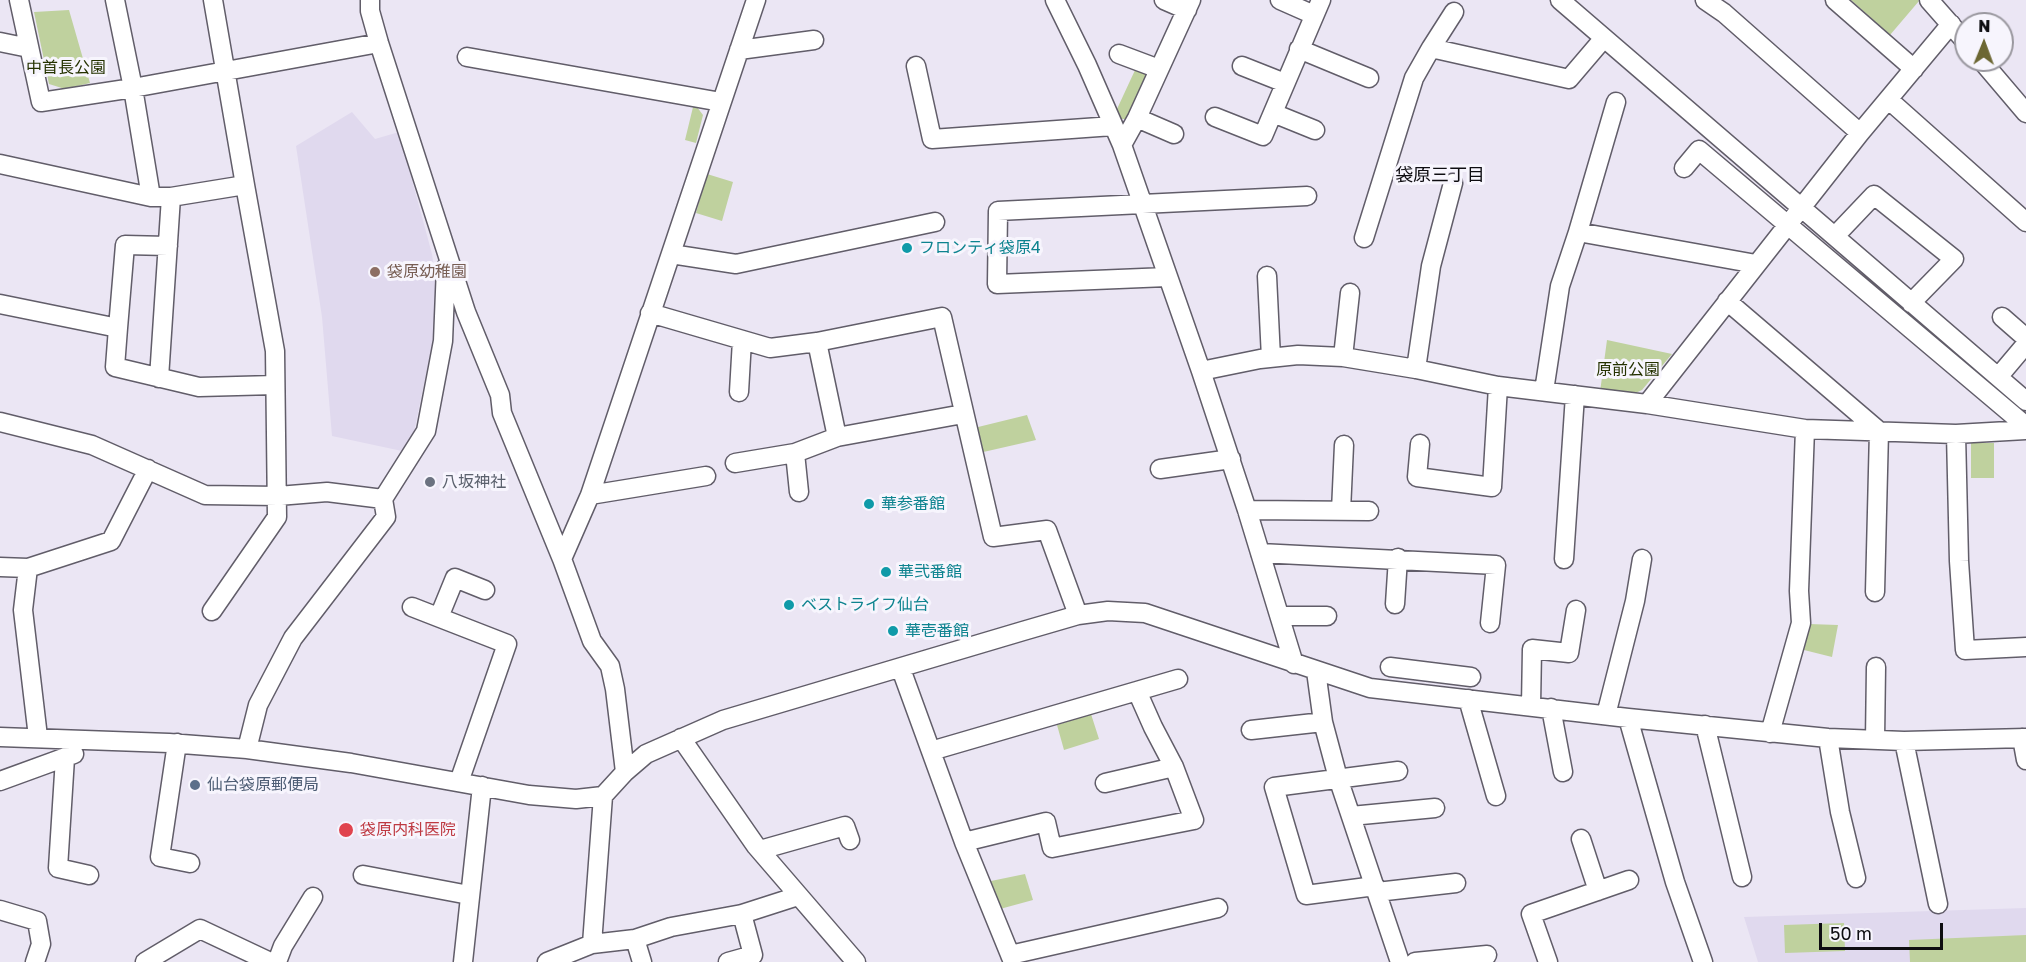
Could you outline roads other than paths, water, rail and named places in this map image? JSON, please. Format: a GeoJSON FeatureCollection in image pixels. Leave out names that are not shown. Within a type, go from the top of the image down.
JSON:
{"type":"FeatureCollection","features":[{"type":"Feature","properties":{"kind":"street"},"geometry":{"type":"LineString","coordinates":[[19,0],[41,102],[133,88],[379,43]]}},
{"type":"Feature","properties":{"kind":"street"},"geometry":{"type":"LineString","coordinates":[[115,0],[133,88],[151,197]]}},
{"type":"Feature","properties":{"kind":"street"},"geometry":{"type":"LineString","coordinates":[[212,611],[277,517],[278,496],[275,351],[213,0]]}},
{"type":"Feature","properties":{"kind":"street"},"geometry":{"type":"LineString","coordinates":[[370,0],[370,11],[379,43],[447,256],[466,312],[500,395],[502,413],[562,559],[592,641],[610,666],[615,688],[625,772]]}},
{"type":"Feature","properties":{"kind":"street"},"geometry":{"type":"LineString","coordinates":[[562,559],[590,495],[756,0]]}},
{"type":"Feature","properties":{"kind":"street"},"geometry":{"type":"LineString","coordinates":[[1055,0],[1122,145],[1231,459],[1294,664]]}},
{"type":"Feature","properties":{"kind":"street"},"geometry":{"type":"LineString","coordinates":[[1122,145],[1137,118],[1189,5],[1164,0]]}},
{"type":"Feature","properties":{"kind":"street"},"geometry":{"type":"LineString","coordinates":[[1215,117],[1263,136],[1318,8],[1280,0]]}},
{"type":"Feature","properties":{"kind":"street"},"geometry":{"type":"LineString","coordinates":[[1560,0],[2026,401]]}},
{"type":"Feature","properties":{"kind":"street"},"geometry":{"type":"LineString","coordinates":[[1705,0],[1724,13],[1860,133]]}},
{"type":"Feature","properties":{"kind":"street"},"geometry":{"type":"LineString","coordinates":[[1835,0],[1914,69]]}},
{"type":"Feature","properties":{"kind":"street"},"geometry":{"type":"LineString","coordinates":[[1929,0],[1954,28]]}},
{"type":"Feature","properties":{"kind":"street"},"geometry":{"type":"LineString","coordinates":[[1364,238],[1414,78],[1454,12]]}},
{"type":"Feature","properties":{"kind":"street"},"geometry":{"type":"LineString","coordinates":[[1647,404],[1860,133],[1951,24]]}},
{"type":"Feature","properties":{"kind":"street"},"geometry":{"type":"LineString","coordinates":[[1431,48],[1569,79],[1604,38]]}},
{"type":"Feature","properties":{"kind":"street"},"geometry":{"type":"LineString","coordinates":[[739,50],[814,40]]}},
{"type":"Feature","properties":{"kind":"street"},"geometry":{"type":"LineString","coordinates":[[0,42],[29,48]]}},
{"type":"Feature","properties":{"kind":"street"},"geometry":{"type":"LineString","coordinates":[[1299,49],[1369,78]]}},
{"type":"Feature","properties":{"kind":"street"},"geometry":{"type":"LineString","coordinates":[[1119,54],[1159,69]]}},
{"type":"Feature","properties":{"kind":"street"},"geometry":{"type":"LineString","coordinates":[[467,57],[721,102]]}},
{"type":"Feature","properties":{"kind":"street"},"geometry":{"type":"LineString","coordinates":[[916,66],[932,140],[1113,126]]}},
{"type":"Feature","properties":{"kind":"street"},"geometry":{"type":"LineString","coordinates":[[1242,66],[1286,83]]}},
{"type":"Feature","properties":{"kind":"street"},"geometry":{"type":"LineString","coordinates":[[1991,72],[2026,113]]}},
{"type":"Feature","properties":{"kind":"street"},"geometry":{"type":"LineString","coordinates":[[1889,100],[2026,222]]}},
{"type":"Feature","properties":{"kind":"street"},"geometry":{"type":"LineString","coordinates":[[1544,391],[1560,286],[1616,102]]}},
{"type":"Feature","properties":{"kind":"street"},"geometry":{"type":"LineString","coordinates":[[1273,113],[1315,130]]}},
{"type":"Feature","properties":{"kind":"street"},"geometry":{"type":"LineString","coordinates":[[1137,118],[1174,134]]}},
{"type":"Feature","properties":{"kind":"street"},"geometry":{"type":"LineString","coordinates":[[1684,168],[1699,150],[2026,428]]}},
{"type":"Feature","properties":{"kind":"street"},"geometry":{"type":"LineString","coordinates":[[0,164],[151,197],[171,197],[245,185]]}},
{"type":"Feature","properties":{"kind":"street"},"geometry":{"type":"LineString","coordinates":[[1416,369],[1431,266],[1453,183]]}},
{"type":"Feature","properties":{"kind":"street"},"geometry":{"type":"LineString","coordinates":[[1835,236],[1874,195],[1954,259],[1911,303]]}},
{"type":"Feature","properties":{"kind":"street"},"geometry":{"type":"LineString","coordinates":[[1167,277],[998,284],[998,211],[1307,196]]}},
{"type":"Feature","properties":{"kind":"street"},"geometry":{"type":"LineString","coordinates":[[159,378],[171,197]]}},
{"type":"Feature","properties":{"kind":"street"},"geometry":{"type":"LineString","coordinates":[[671,254],[736,264],[935,222]]}},
{"type":"Feature","properties":{"kind":"street"},"geometry":{"type":"LineString","coordinates":[[1578,232],[1756,264]]}},
{"type":"Feature","properties":{"kind":"street"},"geometry":{"type":"LineString","coordinates":[[168,246],[125,245],[115,367],[199,387],[275,385]]}},
{"type":"Feature","properties":{"kind":"street"},"geometry":{"type":"LineString","coordinates":[[247,749],[258,705],[292,638],[386,517],[383,499],[426,430],[443,340],[447,256]]}},
{"type":"Feature","properties":{"kind":"street"},"geometry":{"type":"LineString","coordinates":[[1267,276],[1271,358]]}},
{"type":"Feature","properties":{"kind":"street"},"geometry":{"type":"LineString","coordinates":[[1342,357],[1350,293]]}},
{"type":"Feature","properties":{"kind":"street"},"geometry":{"type":"LineString","coordinates":[[1727,301],[1879,432]]}},
{"type":"Feature","properties":{"kind":"street"},"geometry":{"type":"LineString","coordinates":[[0,304],[118,328]]}},
{"type":"Feature","properties":{"kind":"street"},"geometry":{"type":"LineString","coordinates":[[650,313],[770,348],[817,342],[942,317],[993,537],[1047,531],[1078,615]]}},
{"type":"Feature","properties":{"kind":"street"},"geometry":{"type":"LineString","coordinates":[[2002,317],[2026,338]]}},
{"type":"Feature","properties":{"kind":"street"},"geometry":{"type":"LineString","coordinates":[[740,392],[742,340]]}},
{"type":"Feature","properties":{"kind":"street"},"geometry":{"type":"LineString","coordinates":[[817,342],[837,437]]}},
{"type":"Feature","properties":{"kind":"street"},"geometry":{"type":"LineString","coordinates":[[1999,376],[2026,344]]}},
{"type":"Feature","properties":{"kind":"street"},"geometry":{"type":"LineString","coordinates":[[1201,371],[1298,355],[1342,357],[1498,386],[1647,404],[1805,429],[1956,434],[2026,428]]}},
{"type":"Feature","properties":{"kind":"street"},"geometry":{"type":"LineString","coordinates":[[1420,444],[1417,477],[1492,487],[1498,386]]}},
{"type":"Feature","properties":{"kind":"street"},"geometry":{"type":"LineString","coordinates":[[1564,560],[1575,395]]}},
{"type":"Feature","properties":{"kind":"street"},"geometry":{"type":"LineString","coordinates":[[735,463],[795,453],[837,437],[963,414]]}},
{"type":"Feature","properties":{"kind":"street"},"geometry":{"type":"LineString","coordinates":[[0,425],[92,445],[205,495],[278,496],[327,492],[383,499]]}},
{"type":"Feature","properties":{"kind":"street"},"geometry":{"type":"LineString","coordinates":[[1770,732],[1801,623],[1799,591],[1805,429]]}},
{"type":"Feature","properties":{"kind":"street"},"geometry":{"type":"LineString","coordinates":[[1875,592],[1879,432]]}},
{"type":"Feature","properties":{"kind":"street"},"geometry":{"type":"LineString","coordinates":[[1956,434],[1959,561],[1965,650],[2026,647]]}},
{"type":"Feature","properties":{"kind":"street"},"geometry":{"type":"LineString","coordinates":[[1341,511],[1344,445]]}},
{"type":"Feature","properties":{"kind":"street"},"geometry":{"type":"LineString","coordinates":[[795,453],[799,492]]}},
{"type":"Feature","properties":{"kind":"street"},"geometry":{"type":"LineString","coordinates":[[1160,469],[1231,459]]}},
{"type":"Feature","properties":{"kind":"street"},"geometry":{"type":"LineString","coordinates":[[0,567],[28,568],[111,541],[148,469]]}},
{"type":"Feature","properties":{"kind":"street"},"geometry":{"type":"LineString","coordinates":[[590,495],[706,476]]}},
{"type":"Feature","properties":{"kind":"street"},"geometry":{"type":"LineString","coordinates":[[1247,510],[1369,512]]}},
{"type":"Feature","properties":{"kind":"street"},"geometry":{"type":"LineString","coordinates":[[1260,553],[1398,558],[1496,565],[1490,623]]}},
{"type":"Feature","properties":{"kind":"street"},"geometry":{"type":"LineString","coordinates":[[1395,604],[1398,558]]}},
{"type":"Feature","properties":{"kind":"street"},"geometry":{"type":"LineString","coordinates":[[1606,715],[1635,601],[1642,559]]}},
{"type":"Feature","properties":{"kind":"street"},"geometry":{"type":"LineString","coordinates":[[28,568],[23,610],[38,737]]}},
{"type":"Feature","properties":{"kind":"street"},"geometry":{"type":"LineString","coordinates":[[439,617],[455,578],[485,590]]}},
{"type":"Feature","properties":{"kind":"street"},"geometry":{"type":"LineString","coordinates":[[412,607],[507,644],[459,782]]}},
{"type":"Feature","properties":{"kind":"street"},"geometry":{"type":"LineString","coordinates":[[1531,706],[1523,649],[1569,653],[1576,610]]}},
{"type":"Feature","properties":{"kind":"street"},"geometry":{"type":"LineString","coordinates":[[592,944],[603,796],[646,754],[723,720],[1078,615],[1108,611],[1145,613],[1370,688],[1628,718],[1828,738],[1904,741],[2024,738],[2026,760]]}},
{"type":"Feature","properties":{"kind":"street"},"geometry":{"type":"LineString","coordinates":[[1281,616],[1327,616]]}},
{"type":"Feature","properties":{"kind":"street"},"geometry":{"type":"LineString","coordinates":[[1875,740],[1876,667]]}},
{"type":"Feature","properties":{"kind":"street"},"geometry":{"type":"LineString","coordinates":[[1390,668],[1471,677]]}},
{"type":"Feature","properties":{"kind":"street"},"geometry":{"type":"LineString","coordinates":[[900,669],[964,842],[1012,958],[1218,908]]}},
{"type":"Feature","properties":{"kind":"street"},"geometry":{"type":"LineString","coordinates":[[1316,671],[1323,722],[1338,778],[1400,962]]}},
{"type":"Feature","properties":{"kind":"street"},"geometry":{"type":"LineString","coordinates":[[1424,693],[1425,672]]}},
{"type":"Feature","properties":{"kind":"street"},"geometry":{"type":"LineString","coordinates":[[931,751],[1178,679]]}},
{"type":"Feature","properties":{"kind":"street"},"geometry":{"type":"LineString","coordinates":[[964,842],[1046,822],[1052,848],[1194,820],[1174,767],[1137,691]]}},
{"type":"Feature","properties":{"kind":"street"},"geometry":{"type":"LineString","coordinates":[[1468,699],[1496,796]]}},
{"type":"Feature","properties":{"kind":"street"},"geometry":{"type":"LineString","coordinates":[[1551,708],[1563,772]]}},
{"type":"Feature","properties":{"kind":"street"},"geometry":{"type":"LineString","coordinates":[[1628,718],[1675,882],[1703,962]]}},
{"type":"Feature","properties":{"kind":"street"},"geometry":{"type":"LineString","coordinates":[[1251,730],[1323,722]]}},
{"type":"Feature","properties":{"kind":"street"},"geometry":{"type":"LineString","coordinates":[[1705,725],[1742,877]]}},
{"type":"Feature","properties":{"kind":"street"},"geometry":{"type":"LineString","coordinates":[[0,737],[87,739],[247,749],[351,763],[530,795],[576,799],[603,796]]}},
{"type":"Feature","properties":{"kind":"street"},"geometry":{"type":"LineString","coordinates":[[681,738],[760,850],[856,962]]}},
{"type":"Feature","properties":{"kind":"street"},"geometry":{"type":"LineString","coordinates":[[1828,738],[1840,812],[1856,878]]}},
{"type":"Feature","properties":{"kind":"street"},"geometry":{"type":"LineString","coordinates":[[0,781],[73,756],[87,739]]}},
{"type":"Feature","properties":{"kind":"street"},"geometry":{"type":"LineString","coordinates":[[1904,741],[1938,904]]}},
{"type":"Feature","properties":{"kind":"street"},"geometry":{"type":"LineString","coordinates":[[177,744],[160,857],[190,863]]}},
{"type":"Feature","properties":{"kind":"street"},"geometry":{"type":"LineString","coordinates":[[65,758],[58,868],[89,875]]}},
{"type":"Feature","properties":{"kind":"street"},"geometry":{"type":"LineString","coordinates":[[1105,783],[1174,767]]}},
{"type":"Feature","properties":{"kind":"street"},"geometry":{"type":"LineString","coordinates":[[1398,771],[1274,787],[1306,895],[1456,883]]}},
{"type":"Feature","properties":{"kind":"street"},"geometry":{"type":"LineString","coordinates":[[463,962],[482,786]]}},
{"type":"Feature","properties":{"kind":"street"},"geometry":{"type":"LineString","coordinates":[[1351,816],[1435,808]]}},
{"type":"Feature","properties":{"kind":"street"},"geometry":{"type":"LineString","coordinates":[[760,850],[845,826],[850,840]]}},
{"type":"Feature","properties":{"kind":"street"},"geometry":{"type":"LineString","coordinates":[[1581,839],[1598,891]]}},
{"type":"Feature","properties":{"kind":"street"},"geometry":{"type":"LineString","coordinates":[[363,875],[469,895]]}},
{"type":"Feature","properties":{"kind":"street"},"geometry":{"type":"LineString","coordinates":[[1548,962],[1531,914],[1629,880]]}},
{"type":"Feature","properties":{"kind":"street"},"geometry":{"type":"LineString","coordinates":[[547,962],[592,944],[635,939],[671,927],[742,915],[798,896]]}},
{"type":"Feature","properties":{"kind":"street"},"geometry":{"type":"LineString","coordinates":[[277,962],[283,946],[313,897]]}},
{"type":"Feature","properties":{"kind":"street"},"geometry":{"type":"LineString","coordinates":[[0,910],[37,921],[41,944],[35,962]]}},
{"type":"Feature","properties":{"kind":"street"},"geometry":{"type":"LineString","coordinates":[[728,962],[753,955],[742,915]]}},
{"type":"Feature","properties":{"kind":"street"},"geometry":{"type":"LineString","coordinates":[[145,962],[200,929],[270,962]]}},
{"type":"Feature","properties":{"kind":"street"},"geometry":{"type":"LineString","coordinates":[[635,939],[642,962]]}},
{"type":"Feature","properties":{"kind":"street"},"geometry":{"type":"LineString","coordinates":[[1415,962],[1487,955]]}},
{"type":"Feature","properties":{"kind":"place","name":"フロンティ袋原4"},"geometry":{"type":"Point","coordinates":[907,248]}},
{"type":"Feature","properties":{"kind":"place","name":"袋原幼稚園"},"geometry":{"type":"Point","coordinates":[375,272]}},
{"type":"Feature","properties":{"kind":"place","name":"八坂神社"},"geometry":{"type":"Point","coordinates":[430,482]}},
{"type":"Feature","properties":{"kind":"place","name":"華参番館"},"geometry":{"type":"Point","coordinates":[869,504]}},
{"type":"Feature","properties":{"kind":"place","name":"華弐番館"},"geometry":{"type":"Point","coordinates":[886,572]}},
{"type":"Feature","properties":{"kind":"place","name":"ベストライフ仙台"},"geometry":{"type":"Point","coordinates":[789,605]}},
{"type":"Feature","properties":{"kind":"place","name":"華壱番館"},"geometry":{"type":"Point","coordinates":[893,631]}},
{"type":"Feature","properties":{"kind":"place","name":"仙台袋原郵便局"},"geometry":{"type":"Point","coordinates":[195,785]}},
{"type":"Feature","properties":{"kind":"place","name":"袋原内科医院"},"geometry":{"type":"Point","coordinates":[346,830]}},
{"type":"Feature","properties":{"kind":"district","name":"袋原三丁目"},"geometry":{"type":"Point","coordinates":[1440,175]}},
{"type":"Feature","properties":{"kind":"park label","name":"中首長公園"},"geometry":{"type":"Point","coordinates":[66,68]}},
{"type":"Feature","properties":{"kind":"park label","name":"原前公園"},"geometry":{"type":"Point","coordinates":[1628,370]}}]}
